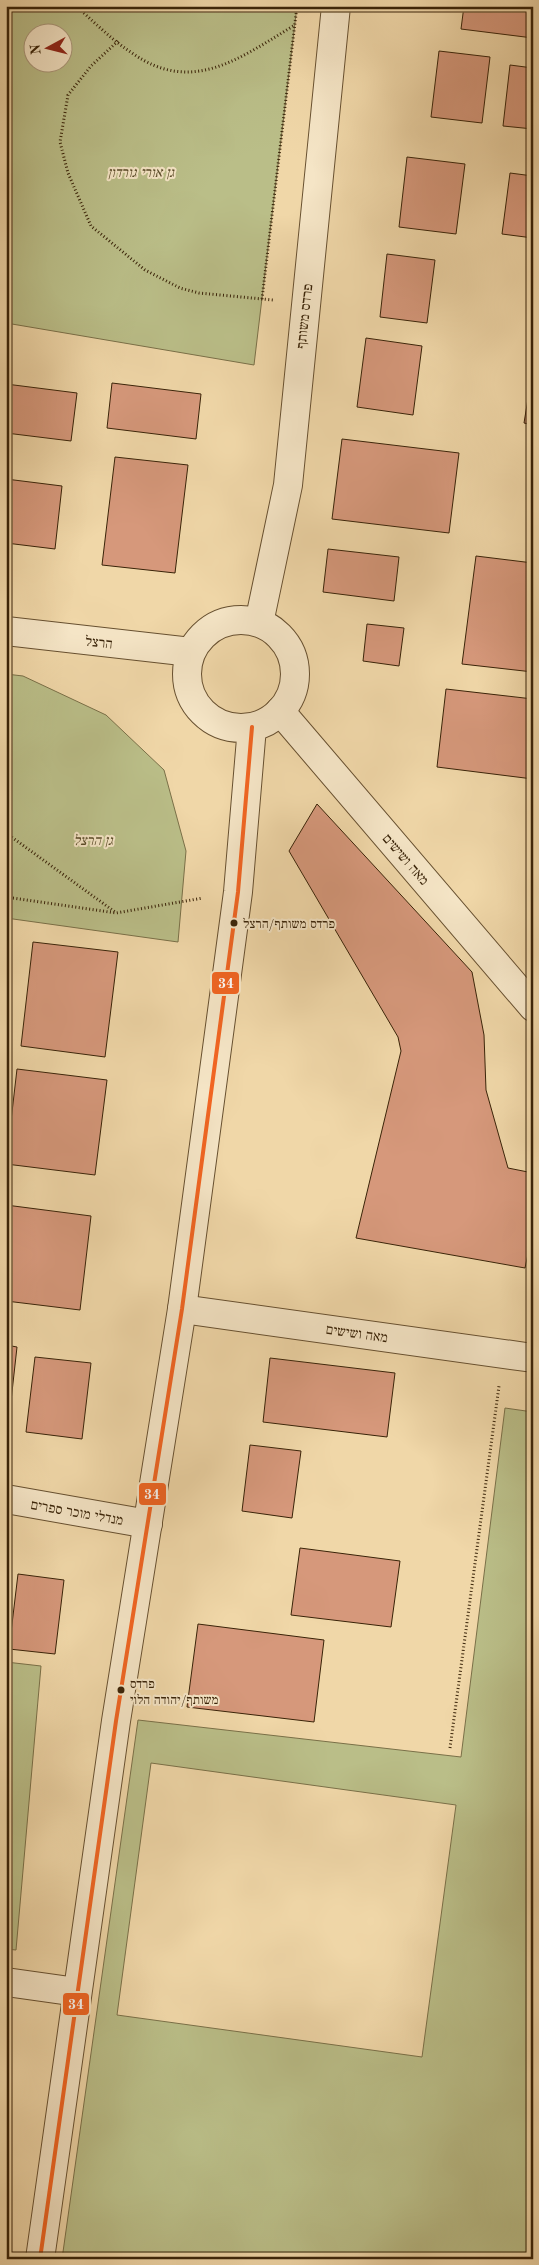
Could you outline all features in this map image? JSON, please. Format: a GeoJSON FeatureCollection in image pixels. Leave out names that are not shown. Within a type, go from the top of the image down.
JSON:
{"type":"FeatureCollection","features":[{"type":"Feature","properties":{"kind":"street","name":"פרדס משותף"},"geometry":{"type":"LineString","coordinates":[[259,623],[288,485],[336,6]]}},
{"type":"Feature","properties":{"kind":"street"},"geometry":{"type":"LineString","coordinates":[[244,620],[259,623],[273,630],[284,641],[291,654],[295,669],[294,685],[280,712],[267,721],[252,727],[236,728],[219,724],[205,714],[194,702],[188,686],[187,669],[191,652],[200,638],[212,628],[227,622],[244,620]]}},
{"type":"Feature","properties":{"kind":"street","name":"הרצל"},"geometry":{"type":"LineString","coordinates":[[6,631],[191,652]]}},
{"type":"Feature","properties":{"kind":"street","name":"מאה ושישים"},"geometry":{"type":"LineString","coordinates":[[280,712],[533,1007]]}},
{"type":"Feature","properties":{"kind":"street"},"geometry":{"type":"LineString","coordinates":[[40,2259],[115,1731],[182,1309],[238,892],[252,727]]}},
{"type":"Feature","properties":{"kind":"street","name":"מאה ושישים"},"geometry":{"type":"LineString","coordinates":[[182,1309],[533,1358]]}},
{"type":"Feature","properties":{"kind":"street","name":"מנדלי מוכר ספרים"},"geometry":{"type":"LineString","coordinates":[[6,1499],[148,1524]]}},
{"type":"Feature","properties":{"kind":"street"},"geometry":{"type":"LineString","coordinates":[[6,1982],[77,1992]]}},
{"type":"Feature","properties":{"kind":"path"},"geometry":{"type":"LineString","coordinates":[[76,6],[131,53],[152,65],[178,72],[208,70],[234,60],[295,25]]}},
{"type":"Feature","properties":{"kind":"path"},"geometry":{"type":"LineString","coordinates":[[118,41],[91,66],[68,95],[60,142],[68,173],[91,226],[145,270],[180,288],[199,293],[262,299],[297,6]]}},
{"type":"Feature","properties":{"kind":"path"},"geometry":{"type":"LineString","coordinates":[[6,833],[116,913]]}},
{"type":"Feature","properties":{"kind":"path"},"geometry":{"type":"LineString","coordinates":[[6,897],[116,913],[238,892]]}},
{"type":"Feature","properties":{"kind":"path"},"geometry":{"type":"LineString","coordinates":[[450,1748],[504,1354]]}},
{"type":"Feature","properties":{"kind":"green space","name":"גן אורי גורדון"},"geometry":{"type":"Polygon","coordinates":[[[8,6],[297,6],[254,365],[6,323],[6,25],[8,6]]]}},
{"type":"Feature","properties":{"kind":"green space","name":"גן הרצל"},"geometry":{"type":"Polygon","coordinates":[[[6,674],[23,676],[106,715],[164,770],[186,851],[178,942],[6,918],[6,674]]]}},
{"type":"Feature","properties":{"kind":"green space"},"geometry":{"type":"Polygon","coordinates":[[[505,1408],[533,1412],[533,2259],[62,2259],[138,1720],[461,1757],[505,1408]],[[151,1763],[117,2015],[422,2057],[456,1805],[151,1763]]]}},
{"type":"Feature","properties":{"kind":"green space"},"geometry":{"type":"Polygon","coordinates":[[[6,1662],[41,1666],[16,1950],[6,1949],[6,1662]]]}},
{"type":"Feature","properties":{"kind":"building"},"geometry":{"type":"Polygon","coordinates":[[[464,6],[533,6],[533,38],[461,29],[464,6]]]}},
{"type":"Feature","properties":{"kind":"building"},"geometry":{"type":"Polygon","coordinates":[[[439,51],[490,57],[482,123],[431,117],[439,51]]]}},
{"type":"Feature","properties":{"kind":"building"},"geometry":{"type":"Polygon","coordinates":[[[510,65],[533,68],[533,129],[503,126],[510,65]]]}},
{"type":"Feature","properties":{"kind":"building"},"geometry":{"type":"Polygon","coordinates":[[[407,157],[465,164],[456,234],[399,227],[407,157]]]}},
{"type":"Feature","properties":{"kind":"building"},"geometry":{"type":"Polygon","coordinates":[[[510,173],[533,176],[533,238],[502,234],[510,173]]]}},
{"type":"Feature","properties":{"kind":"building"},"geometry":{"type":"Polygon","coordinates":[[[387,254],[435,260],[427,323],[380,317],[387,254]]]}},
{"type":"Feature","properties":{"kind":"building"},"geometry":{"type":"Polygon","coordinates":[[[366,338],[422,346],[413,415],[357,407],[366,338]]]}},
{"type":"Feature","properties":{"kind":"building"},"geometry":{"type":"Polygon","coordinates":[[[533,368],[533,425],[524,423],[533,368]]]}},
{"type":"Feature","properties":{"kind":"building"},"geometry":{"type":"Polygon","coordinates":[[[112,383],[201,394],[196,439],[107,428],[112,383]]]}},
{"type":"Feature","properties":{"kind":"building"},"geometry":{"type":"Polygon","coordinates":[[[6,384],[77,393],[71,441],[6,433],[6,384]]]}},
{"type":"Feature","properties":{"kind":"building"},"geometry":{"type":"Polygon","coordinates":[[[342,439],[459,453],[449,533],[332,519],[342,439]]]}},
{"type":"Feature","properties":{"kind":"building"},"geometry":{"type":"Polygon","coordinates":[[[115,457],[188,465],[175,573],[102,565],[115,457]]]}},
{"type":"Feature","properties":{"kind":"building"},"geometry":{"type":"Polygon","coordinates":[[[6,479],[62,486],[55,549],[6,543],[6,479]]]}},
{"type":"Feature","properties":{"kind":"building"},"geometry":{"type":"Polygon","coordinates":[[[328,549],[399,557],[394,601],[323,592],[328,549]]]}},
{"type":"Feature","properties":{"kind":"building"},"geometry":{"type":"Polygon","coordinates":[[[476,556],[533,563],[533,672],[462,664],[476,556]]]}},
{"type":"Feature","properties":{"kind":"building"},"geometry":{"type":"Polygon","coordinates":[[[367,624],[404,628],[399,666],[363,661],[367,624]]]}},
{"type":"Feature","properties":{"kind":"building"},"geometry":{"type":"Polygon","coordinates":[[[446,689],[533,699],[533,779],[437,767],[446,689]]]}},
{"type":"Feature","properties":{"kind":"building"},"geometry":{"type":"Polygon","coordinates":[[[317,804],[472,972],[484,1035],[486,1090],[508,1168],[533,1173],[533,1230],[525,1268],[356,1238],[401,1051],[398,1037],[289,851],[317,804]]]}},
{"type":"Feature","properties":{"kind":"building"},"geometry":{"type":"Polygon","coordinates":[[[33,942],[118,952],[105,1057],[21,1046],[33,942]]]}},
{"type":"Feature","properties":{"kind":"building"},"geometry":{"type":"Polygon","coordinates":[[[17,1069],[107,1080],[95,1175],[6,1164],[17,1069]]]}},
{"type":"Feature","properties":{"kind":"building"},"geometry":{"type":"Polygon","coordinates":[[[6,1205],[91,1216],[80,1310],[6,1301],[6,1205]]]}},
{"type":"Feature","properties":{"kind":"building"},"geometry":{"type":"Polygon","coordinates":[[[6,1345],[17,1347],[8,1428],[6,1427],[6,1345]]]}},
{"type":"Feature","properties":{"kind":"building"},"geometry":{"type":"Polygon","coordinates":[[[35,1357],[91,1363],[82,1439],[26,1432],[35,1357]]]}},
{"type":"Feature","properties":{"kind":"building"},"geometry":{"type":"Polygon","coordinates":[[[270,1358],[395,1373],[387,1437],[263,1422],[270,1358]]]}},
{"type":"Feature","properties":{"kind":"building"},"geometry":{"type":"Polygon","coordinates":[[[250,1445],[301,1451],[292,1518],[242,1511],[250,1445]]]}},
{"type":"Feature","properties":{"kind":"building"},"geometry":{"type":"Polygon","coordinates":[[[300,1548],[400,1561],[391,1627],[291,1615],[300,1548]]]}},
{"type":"Feature","properties":{"kind":"building"},"geometry":{"type":"Polygon","coordinates":[[[18,1574],[64,1580],[55,1654],[9,1649],[18,1574]]]}},
{"type":"Feature","properties":{"kind":"building"},"geometry":{"type":"Polygon","coordinates":[[[198,1624],[324,1640],[314,1722],[187,1707],[198,1624]]]}},
{"type":"Feature","properties":{"kind":"transit line","name":"34"},"geometry":{"type":"LineString","coordinates":[[40,2259],[116,1721],[182,1309],[238,892],[252,727]]}},
{"type":"Feature","properties":{"kind":"place","name":"פרדס משותף/הרצל"},"geometry":{"type":"Point","coordinates":[234,923]}},
{"type":"Feature","properties":{"kind":"place","name":"פרדס משותף/יהודה הלוי"},"geometry":{"type":"Point","coordinates":[121,1690]}}]}
